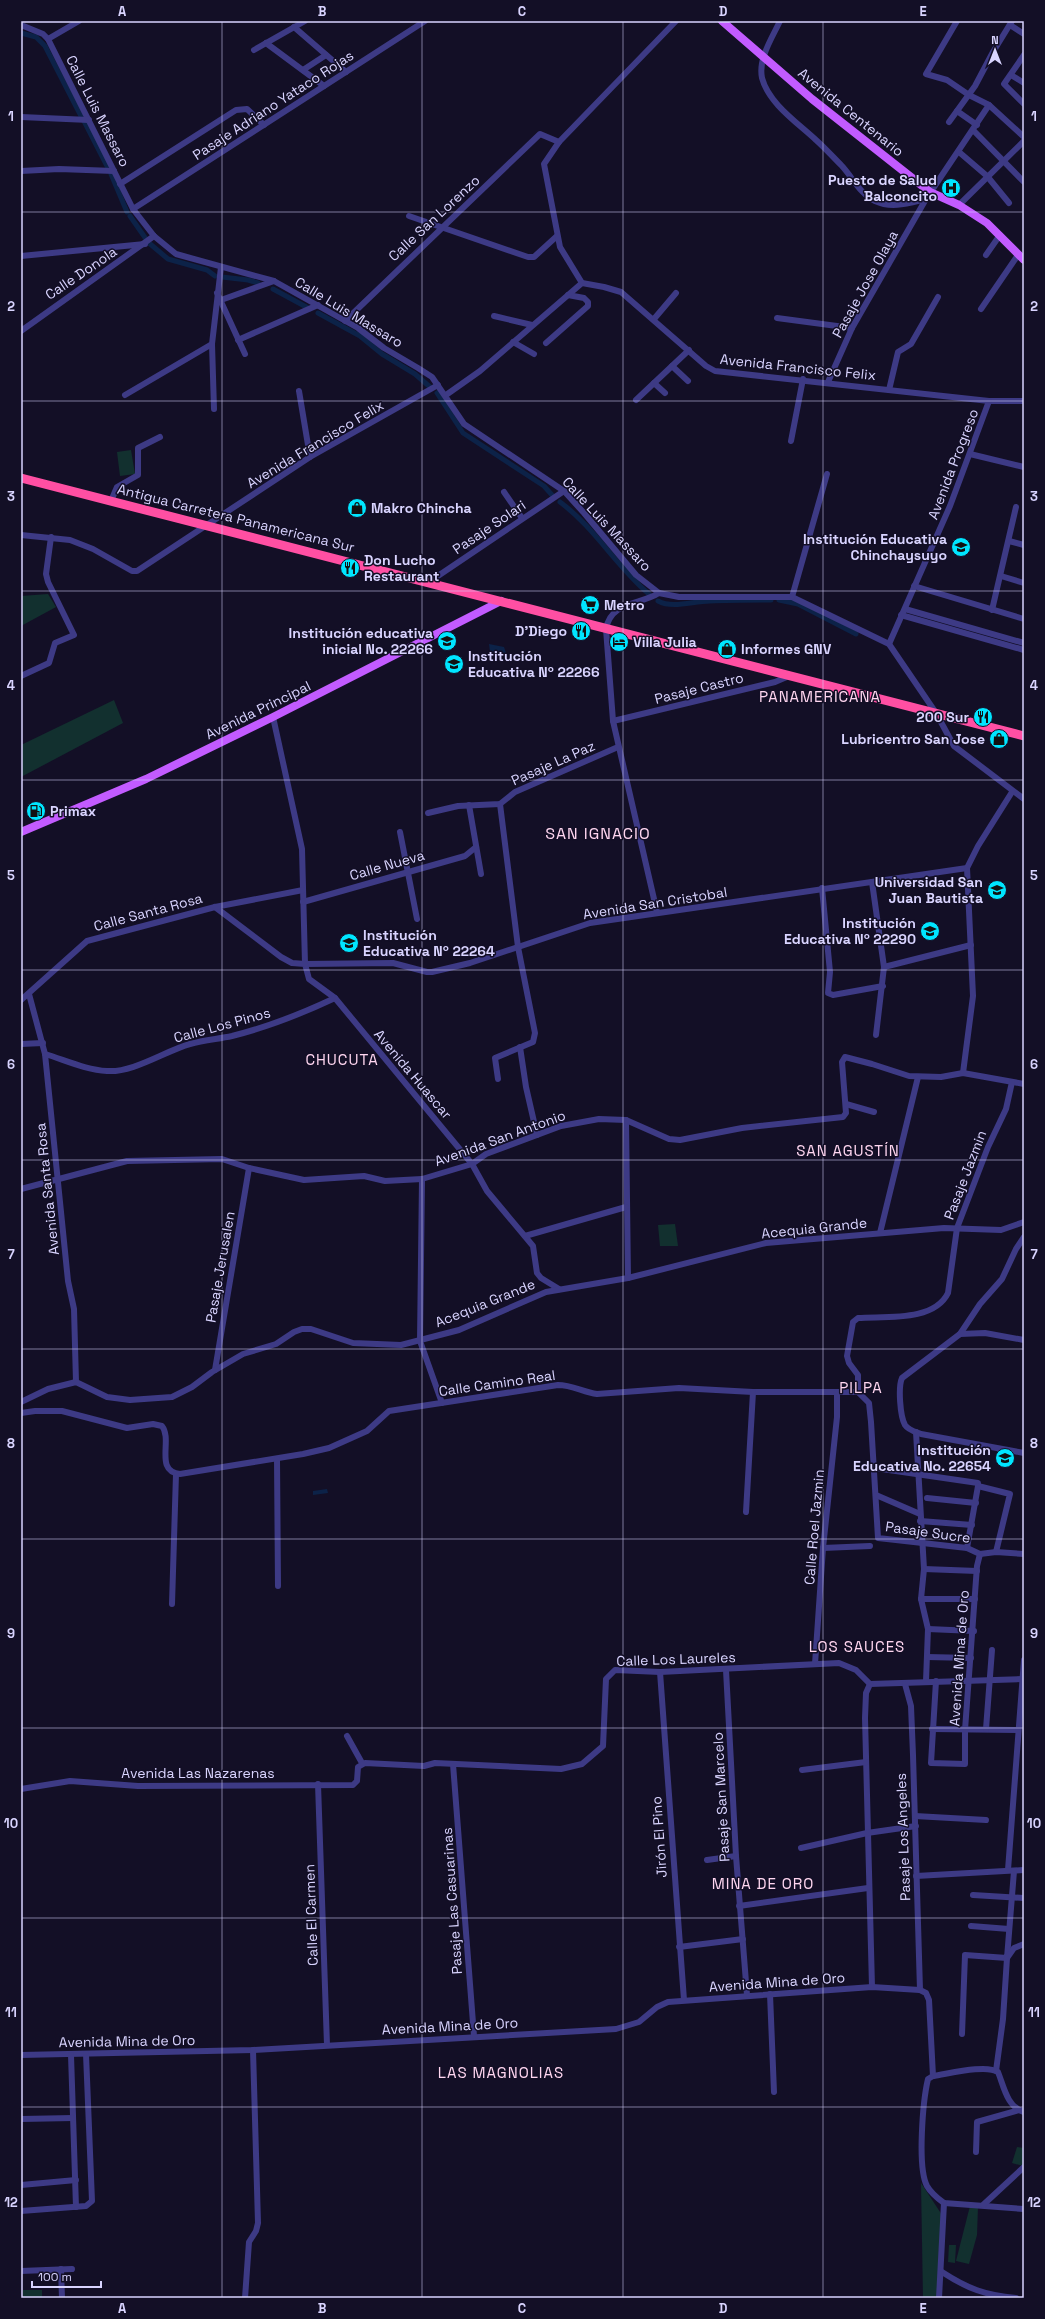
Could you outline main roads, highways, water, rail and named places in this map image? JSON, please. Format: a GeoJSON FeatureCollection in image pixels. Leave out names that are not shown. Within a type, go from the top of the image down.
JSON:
{"type":"FeatureCollection","features":[{"type":"Feature","properties":{"kind":"highway","name":"Antigua Carretera Panamericana Sur"},"geometry":{"type":"LineString","coordinates":[[21,478],[1024,736]]}},
{"type":"Feature","properties":{"kind":"main road","name":"Avenida Centenario"},"geometry":{"type":"LineString","coordinates":[[722,21],[928,196],[959,205],[977,215],[1000,235],[1021,258]]}},
{"type":"Feature","properties":{"kind":"main road","name":"Avenida Principal"},"geometry":{"type":"LineString","coordinates":[[21,832],[146,779],[273,717],[500,601]]}},
{"type":"Feature","properties":{"kind":"water"},"geometry":{"type":"Polygon","coordinates":[[[489,644],[504,647],[507,656],[490,652],[489,644]]]}},
{"type":"Feature","properties":{"kind":"water"},"geometry":{"type":"Polygon","coordinates":[[[327,1489],[328,1493],[313,1495],[313,1491],[327,1489]]]}},
{"type":"Feature","properties":{"kind":"waterway"},"geometry":{"type":"LineString","coordinates":[[21,33],[36,37],[45,46],[81,116]]}},
{"type":"Feature","properties":{"kind":"waterway"},"geometry":{"type":"LineString","coordinates":[[84,121],[107,166]]}},
{"type":"Feature","properties":{"kind":"waterway"},"geometry":{"type":"LineString","coordinates":[[111,174],[127,212]]}},
{"type":"Feature","properties":{"kind":"waterway"},"geometry":{"type":"LineString","coordinates":[[130,216],[146,239]]}},
{"type":"Feature","properties":{"kind":"waterway"},"geometry":{"type":"LineString","coordinates":[[149,243],[168,259],[207,270],[215,276]]}},
{"type":"Feature","properties":{"kind":"waterway"},"geometry":{"type":"LineString","coordinates":[[222,277],[248,280],[258,283]]}},
{"type":"Feature","properties":{"kind":"waterway"},"geometry":{"type":"LineString","coordinates":[[273,289],[310,309]]}},
{"type":"Feature","properties":{"kind":"waterway"},"geometry":{"type":"LineString","coordinates":[[318,313],[360,336],[382,354],[415,374],[430,387]]}},
{"type":"Feature","properties":{"kind":"waterway"},"geometry":{"type":"LineString","coordinates":[[437,393],[463,433],[544,486],[552,495]]}},
{"type":"Feature","properties":{"kind":"waterway"},"geometry":{"type":"LineString","coordinates":[[560,502],[584,523],[626,571],[649,594]]}},
{"type":"Feature","properties":{"kind":"waterway"},"geometry":{"type":"LineString","coordinates":[[658,601],[677,605],[704,601],[771,600]]}},
{"type":"Feature","properties":{"kind":"waterway"},"geometry":{"type":"LineString","coordinates":[[779,600],[798,604],[856,634]]}},
{"type":"Feature","properties":{"kind":"place","name":"Puesto de Salud Balconcito"},"geometry":{"type":"Point","coordinates":[951,188]}},
{"type":"Feature","properties":{"kind":"place","name":"Makro Chincha"},"geometry":{"type":"Point","coordinates":[357,508]}},
{"type":"Feature","properties":{"kind":"place","name":"Institución Educativa Chinchaysuyo"},"geometry":{"type":"Point","coordinates":[961,547]}},
{"type":"Feature","properties":{"kind":"place","name":"Don Lucho Restaurant"},"geometry":{"type":"Point","coordinates":[350,568]}},
{"type":"Feature","properties":{"kind":"place","name":"Metro"},"geometry":{"type":"Point","coordinates":[590,605]}},
{"type":"Feature","properties":{"kind":"place","name":"D'Diego"},"geometry":{"type":"Point","coordinates":[581,631]}},
{"type":"Feature","properties":{"kind":"place","name":"Institución educativa inicial No. 22266"},"geometry":{"type":"Point","coordinates":[447,641]}},
{"type":"Feature","properties":{"kind":"place","name":"Villa Julia"},"geometry":{"type":"Point","coordinates":[619,642]}},
{"type":"Feature","properties":{"kind":"place","name":"Informes GNV"},"geometry":{"type":"Point","coordinates":[727,649]}},
{"type":"Feature","properties":{"kind":"place","name":"Institución Educativa Nº 22266"},"geometry":{"type":"Point","coordinates":[454,664]}},
{"type":"Feature","properties":{"kind":"place","name":"200 Sur"},"geometry":{"type":"Point","coordinates":[983,717]}},
{"type":"Feature","properties":{"kind":"place","name":"Lubricentro San Jose"},"geometry":{"type":"Point","coordinates":[999,739]}},
{"type":"Feature","properties":{"kind":"place","name":"Primax"},"geometry":{"type":"Point","coordinates":[36,811]}},
{"type":"Feature","properties":{"kind":"place","name":"Universidad San Juan Bautista"},"geometry":{"type":"Point","coordinates":[997,890]}},
{"type":"Feature","properties":{"kind":"place","name":"Institución Educativa Nº 22290"},"geometry":{"type":"Point","coordinates":[930,931]}},
{"type":"Feature","properties":{"kind":"place","name":"Institución Educativa Nº 22264"},"geometry":{"type":"Point","coordinates":[349,943]}},
{"type":"Feature","properties":{"kind":"place","name":"Institución Educativa No. 22654"},"geometry":{"type":"Point","coordinates":[1005,1458]}},
{"type":"Feature","properties":{"kind":"district","name":"PANAMERICANA"},"geometry":{"type":"Point","coordinates":[820,697]}},
{"type":"Feature","properties":{"kind":"district","name":"SAN IGNACIO"},"geometry":{"type":"Point","coordinates":[598,833]}},
{"type":"Feature","properties":{"kind":"district","name":"CHUCUTA"},"geometry":{"type":"Point","coordinates":[342,1060]}},
{"type":"Feature","properties":{"kind":"district","name":"SAN AGUSTÍN"},"geometry":{"type":"Point","coordinates":[848,1151]}},
{"type":"Feature","properties":{"kind":"district","name":"PILPA"},"geometry":{"type":"Point","coordinates":[861,1388]}},
{"type":"Feature","properties":{"kind":"district","name":"LOS SAUCES"},"geometry":{"type":"Point","coordinates":[857,1647]}},
{"type":"Feature","properties":{"kind":"district","name":"MINA DE ORO"},"geometry":{"type":"Point","coordinates":[763,1884]}},
{"type":"Feature","properties":{"kind":"district","name":"LAS MAGNOLIAS"},"geometry":{"type":"Point","coordinates":[501,2073]}}]}
